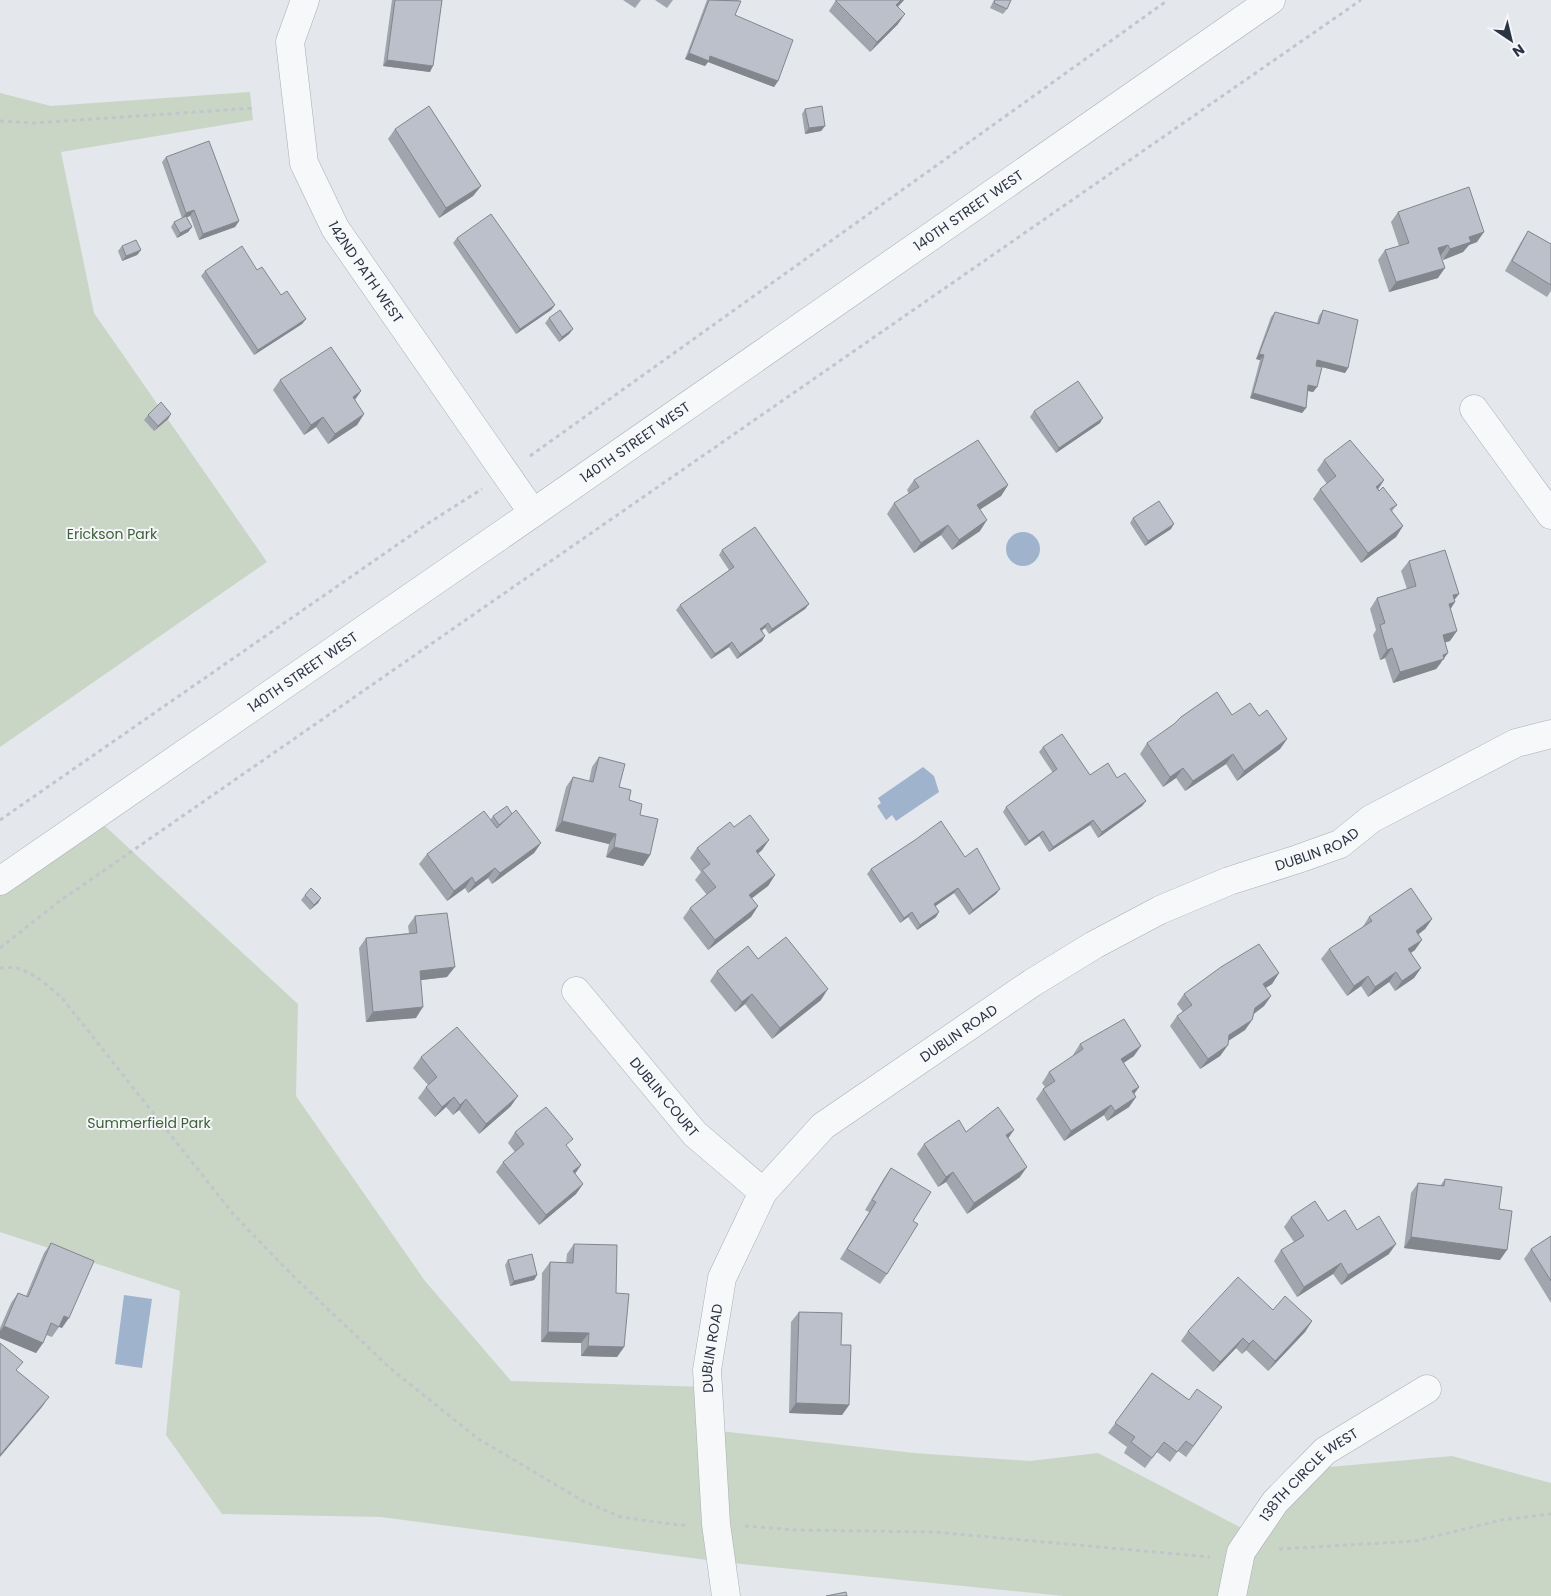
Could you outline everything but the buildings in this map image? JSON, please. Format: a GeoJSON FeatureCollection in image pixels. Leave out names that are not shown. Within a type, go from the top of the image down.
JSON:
{"type":"FeatureCollection","features":[{"type":"Feature","properties":{"kind":"street","name":"142ND PATH WEST"},"geometry":{"type":"LineString","coordinates":[[305,0],[290,42],[304,163],[335,228],[533,513]]}},
{"type":"Feature","properties":{"kind":"street","name":"140TH STREET WEST"},"geometry":{"type":"LineString","coordinates":[[0,881],[1271,0]]}},
{"type":"Feature","properties":{"kind":"street"},"geometry":{"type":"LineString","coordinates":[[1474,409],[1551,515]]}},
{"type":"Feature","properties":{"kind":"street","name":"DUBLIN ROAD"},"geometry":{"type":"LineString","coordinates":[[726,1596],[716,1524],[707,1370],[722,1278],[763,1192],[823,1126],[1032,983],[1094,945],[1160,910],[1220,885],[1340,844],[1371,819],[1508,747],[1516,743],[1551,734]]}},
{"type":"Feature","properties":{"kind":"street","name":"DUBLIN COURT"},"geometry":{"type":"LineString","coordinates":[[576,991],[695,1134],[763,1192]]}},
{"type":"Feature","properties":{"kind":"street","name":"138TH CIRCLE WEST"},"geometry":{"type":"LineString","coordinates":[[1232,1596],[1241,1552],[1274,1502],[1325,1451],[1427,1389]]}},
{"type":"Feature","properties":{"kind":"path"},"geometry":{"type":"LineString","coordinates":[[0,820],[422,528],[560,436],[1168,0]]}},
{"type":"Feature","properties":{"kind":"path"},"geometry":{"type":"LineString","coordinates":[[0,948],[66,898],[1361,0]]}},
{"type":"Feature","properties":{"kind":"path"},"geometry":{"type":"LineString","coordinates":[[0,121],[34,123],[254,108]]}},
{"type":"Feature","properties":{"kind":"green space","name":"Erickson Park"},"geometry":{"type":"Polygon","coordinates":[[[250,92],[253,120],[61,152],[94,313],[267,562],[0,747],[0,93],[51,106],[250,92]]]}},
{"type":"Feature","properties":{"kind":"green space","name":"Summerfield Park"},"geometry":{"type":"Polygon","coordinates":[[[94,816],[298,1004],[296,1096],[425,1281],[511,1381],[708,1387],[711,1430],[914,1453],[1030,1461],[1098,1453],[1253,1534],[1307,1469],[1452,1456],[1551,1483],[1551,1596],[1064,1596],[722,1562],[381,1517],[222,1514],[166,1435],[180,1291],[0,1232],[0,881],[94,816]]]}},
{"type":"Feature","properties":{"kind":"water"},"geometry":{"type":"Polygon","coordinates":[[[1023,532],[1030,533],[1035,537],[1039,542],[1039,556],[1035,561],[1030,565],[1023,566],[1016,565],[1011,561],[1007,556],[1006,549],[1007,542],[1011,537],[1016,533],[1023,532]]]}},
{"type":"Feature","properties":{"kind":"water"},"geometry":{"type":"Polygon","coordinates":[[[923,767],[934,776],[939,792],[896,821],[892,815],[886,820],[877,806],[881,803],[878,798],[923,767]]]}},
{"type":"Feature","properties":{"kind":"water"},"geometry":{"type":"Polygon","coordinates":[[[124,1295],[152,1299],[142,1368],[115,1364],[124,1295]]]}}]}
